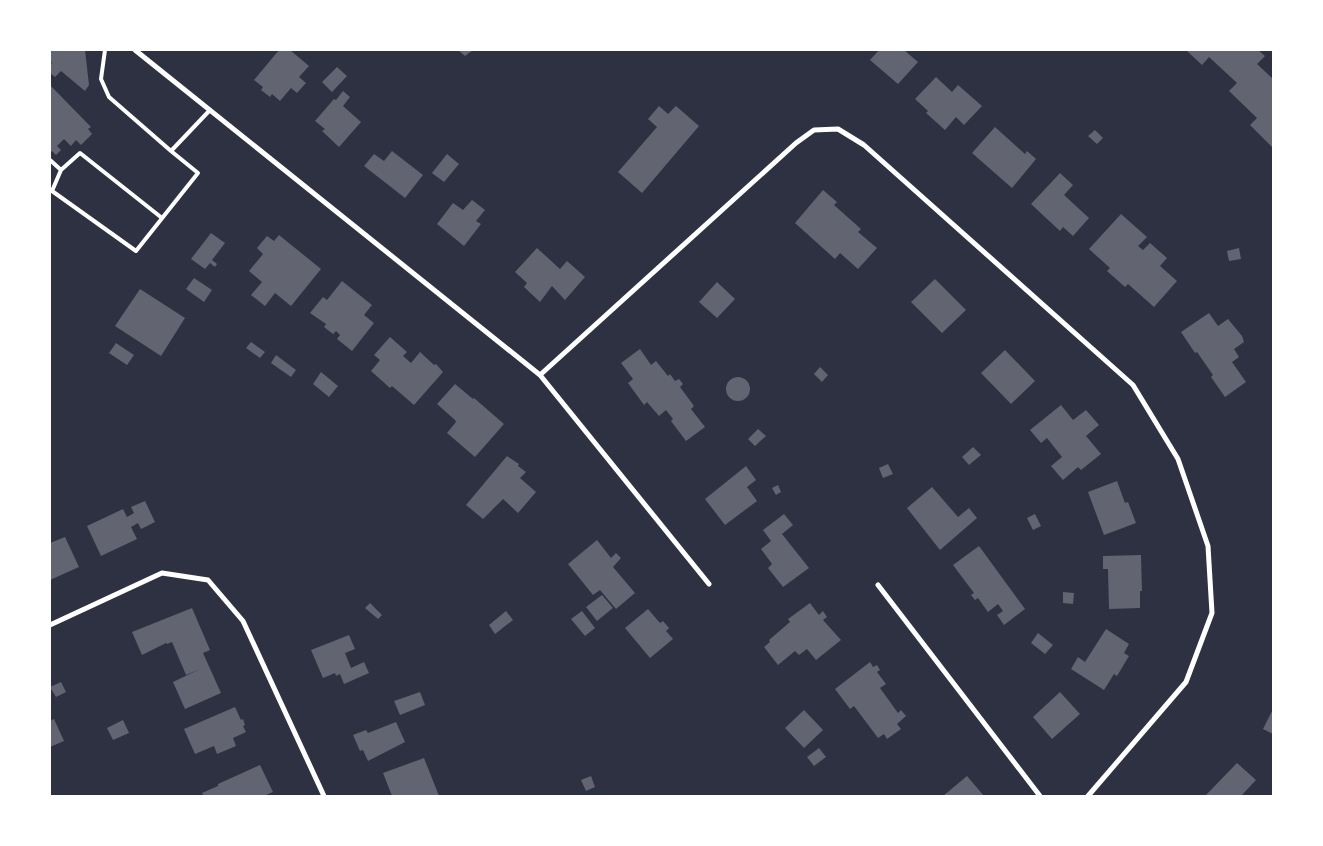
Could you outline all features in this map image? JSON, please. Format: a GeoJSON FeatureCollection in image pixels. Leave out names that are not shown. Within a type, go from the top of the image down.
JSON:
{"type":"FeatureCollection","features":[{"type":"Feature","properties":{"kind":"street"},"geometry":{"type":"LineString","coordinates":[[135,50],[540,375],[710,584]]}},
{"type":"Feature","properties":{"kind":"street"},"geometry":{"type":"LineString","coordinates":[[540,375],[796,143],[814,130],[838,129],[864,145],[1133,386],[1178,459],[1208,546],[1212,613],[1186,682],[1088,796]]}},
{"type":"Feature","properties":{"kind":"street"},"geometry":{"type":"LineString","coordinates":[[50,625],[162,573],[208,580],[243,621],[324,796]]}},
{"type":"Feature","properties":{"kind":"street"},"geometry":{"type":"LineString","coordinates":[[878,585],[1040,796]]}},
{"type":"Feature","properties":{"kind":"lane"},"geometry":{"type":"LineString","coordinates":[[105,50],[100,80],[108,98],[198,173],[162,218],[136,250],[52,191],[61,170],[80,153],[162,218]]}},
{"type":"Feature","properties":{"kind":"lane"},"geometry":{"type":"LineString","coordinates":[[171,151],[210,110]]}},
{"type":"Feature","properties":{"kind":"lane"},"geometry":{"type":"LineString","coordinates":[[50,160],[61,170]]}},
{"type":"Feature","properties":{"kind":"building"},"geometry":{"type":"Polygon","coordinates":[[[50,50],[85,50],[89,85],[85,91],[61,71],[55,77],[50,73],[50,65],[52,63],[50,61],[50,50]]]}},
{"type":"Feature","properties":{"kind":"building"},"geometry":{"type":"Polygon","coordinates":[[[279,50],[290,50],[309,66],[299,77],[306,83],[297,93],[291,88],[280,101],[272,94],[270,97],[261,90],[263,87],[254,80],[279,50]]]}},
{"type":"Feature","properties":{"kind":"building"},"geometry":{"type":"Polygon","coordinates":[[[458,50],[473,50],[465,56],[458,50]]]}},
{"type":"Feature","properties":{"kind":"building"},"geometry":{"type":"Polygon","coordinates":[[[879,50],[904,50],[918,62],[898,84],[870,60],[879,50]]]}},
{"type":"Feature","properties":{"kind":"building"},"geometry":{"type":"Polygon","coordinates":[[[1186,50],[1258,50],[1265,56],[1257,64],[1273,79],[1273,148],[1250,125],[1257,118],[1229,91],[1237,83],[1209,57],[1202,65],[1186,50]]]}},
{"type":"Feature","properties":{"kind":"building"},"geometry":{"type":"Polygon","coordinates":[[[337,67],[347,76],[332,92],[322,82],[337,67]]]}},
{"type":"Feature","properties":{"kind":"building"},"geometry":{"type":"Polygon","coordinates":[[[936,77],[952,92],[958,85],[982,106],[964,125],[956,117],[945,130],[926,113],[928,111],[915,99],[936,77]]]}},
{"type":"Feature","properties":{"kind":"building"},"geometry":{"type":"Polygon","coordinates":[[[50,85],[91,127],[88,129],[92,134],[81,145],[76,140],[71,146],[64,139],[57,146],[61,150],[56,155],[52,151],[50,153],[50,85]]]}},
{"type":"Feature","properties":{"kind":"building"},"geometry":{"type":"Polygon","coordinates":[[[343,91],[350,97],[343,106],[361,122],[339,147],[322,131],[325,129],[315,121],[343,91]]]}},
{"type":"Feature","properties":{"kind":"building"},"geometry":{"type":"Polygon","coordinates":[[[659,106],[668,114],[676,106],[699,126],[642,193],[618,172],[657,127],[648,119],[659,106]]]}},
{"type":"Feature","properties":{"kind":"building"},"geometry":{"type":"Polygon","coordinates":[[[995,127],[1025,154],[1027,151],[1036,159],[1012,188],[972,153],[995,127]]]}},
{"type":"Feature","properties":{"kind":"building"},"geometry":{"type":"Polygon","coordinates":[[[1095,130],[1103,138],[1097,144],[1088,136],[1095,130]]]}},
{"type":"Feature","properties":{"kind":"building"},"geometry":{"type":"Polygon","coordinates":[[[392,151],[423,175],[405,198],[364,166],[374,154],[384,161],[392,151]]]}},
{"type":"Feature","properties":{"kind":"building"},"geometry":{"type":"Polygon","coordinates":[[[447,154],[459,164],[444,182],[432,173],[447,154]]]}},
{"type":"Feature","properties":{"kind":"building"},"geometry":{"type":"Polygon","coordinates":[[[1060,173],[1073,185],[1064,195],[1089,218],[1073,236],[1063,227],[1060,231],[1031,204],[1060,173]]]}},
{"type":"Feature","properties":{"kind":"building"},"geometry":{"type":"Polygon","coordinates":[[[823,190],[837,202],[834,205],[861,229],[858,232],[877,248],[858,269],[840,253],[835,259],[795,223],[823,190]]]}},
{"type":"Feature","properties":{"kind":"building"},"geometry":{"type":"Polygon","coordinates":[[[472,200],[485,210],[476,221],[481,224],[464,246],[437,224],[453,203],[463,210],[472,200]]]}},
{"type":"Feature","properties":{"kind":"building"},"geometry":{"type":"Polygon","coordinates":[[[1121,214],[1147,237],[1138,246],[1143,250],[1150,243],[1167,258],[1160,266],[1177,281],[1154,307],[1128,284],[1125,287],[1107,271],[1110,268],[1089,249],[1121,214]]]}},
{"type":"Feature","properties":{"kind":"building"},"geometry":{"type":"Polygon","coordinates":[[[211,233],[225,243],[212,260],[217,264],[215,267],[210,263],[205,269],[191,259],[211,233]]]}},
{"type":"Feature","properties":{"kind":"building"},"geometry":{"type":"Polygon","coordinates":[[[279,235],[321,269],[291,306],[275,293],[265,306],[251,295],[262,282],[249,271],[263,254],[257,248],[267,236],[274,241],[279,235]]]}},
{"type":"Feature","properties":{"kind":"building"},"geometry":{"type":"Polygon","coordinates":[[[537,248],[560,269],[567,261],[585,277],[565,300],[552,286],[540,302],[524,287],[527,283],[515,272],[537,248]]]}},
{"type":"Feature","properties":{"kind":"building"},"geometry":{"type":"Polygon","coordinates":[[[1239,248],[1241,259],[1229,261],[1227,251],[1239,248]]]}},
{"type":"Feature","properties":{"kind":"building"},"geometry":{"type":"Polygon","coordinates":[[[194,278],[212,290],[204,302],[186,289],[194,278]]]}},
{"type":"Feature","properties":{"kind":"building"},"geometry":{"type":"Polygon","coordinates":[[[935,279],[966,310],[942,333],[911,302],[935,279]]]}},
{"type":"Feature","properties":{"kind":"building"},"geometry":{"type":"Polygon","coordinates":[[[342,281],[372,305],[364,315],[374,323],[352,351],[337,339],[340,335],[336,331],[333,334],[324,327],[326,324],[310,313],[323,297],[327,300],[342,281]]]}},
{"type":"Feature","properties":{"kind":"building"},"geometry":{"type":"Polygon","coordinates":[[[717,282],[735,299],[717,318],[699,302],[717,282]]]}},
{"type":"Feature","properties":{"kind":"building"},"geometry":{"type":"Polygon","coordinates":[[[140,289],[185,318],[161,356],[115,326],[140,289]]]}},
{"type":"Feature","properties":{"kind":"building"},"geometry":{"type":"Polygon","coordinates":[[[1209,313],[1218,326],[1228,319],[1242,336],[1244,342],[1234,349],[1239,357],[1232,362],[1246,382],[1225,397],[1211,377],[1213,375],[1181,332],[1209,313]]]}},
{"type":"Feature","properties":{"kind":"building"},"geometry":{"type":"Polygon","coordinates":[[[390,337],[407,352],[403,356],[411,363],[420,352],[443,372],[414,405],[392,386],[390,388],[371,371],[380,360],[374,355],[390,337]]]}},
{"type":"Feature","properties":{"kind":"building"},"geometry":{"type":"Polygon","coordinates":[[[251,342],[265,352],[260,358],[246,348],[251,342]]]}},
{"type":"Feature","properties":{"kind":"building"},"geometry":{"type":"Polygon","coordinates":[[[116,343],[134,355],[127,365],[109,353],[116,343]]]}},
{"type":"Feature","properties":{"kind":"building"},"geometry":{"type":"Polygon","coordinates":[[[640,349],[651,365],[656,361],[668,376],[670,374],[675,381],[679,379],[683,384],[680,387],[694,406],[691,409],[705,427],[686,441],[671,421],[673,419],[666,410],[659,416],[647,402],[644,405],[628,383],[633,379],[621,363],[640,349]]]}},
{"type":"Feature","properties":{"kind":"building"},"geometry":{"type":"Polygon","coordinates":[[[1005,350],[1035,381],[1011,404],[981,373],[1005,350]]]}},
{"type":"Feature","properties":{"kind":"building"},"geometry":{"type":"Polygon","coordinates":[[[276,355],[296,370],[291,377],[271,363],[276,355]]]}},
{"type":"Feature","properties":{"kind":"building"},"geometry":{"type":"Polygon","coordinates":[[[820,367],[828,375],[822,382],[814,374],[820,367]]]}},
{"type":"Feature","properties":{"kind":"building"},"geometry":{"type":"Polygon","coordinates":[[[321,372],[338,386],[329,397],[313,384],[321,372]]]}},
{"type":"Feature","properties":{"kind":"building"},"geometry":{"type":"Polygon","coordinates":[[[738,377],[743,378],[749,384],[749,394],[743,400],[738,401],[733,400],[727,394],[726,389],[727,384],[733,378],[738,377]]]}},
{"type":"Feature","properties":{"kind":"building"},"geometry":{"type":"Polygon","coordinates":[[[455,384],[504,424],[475,457],[447,433],[456,422],[437,404],[455,384]]]}},
{"type":"Feature","properties":{"kind":"building"},"geometry":{"type":"Polygon","coordinates":[[[1061,405],[1073,420],[1086,410],[1099,425],[1086,436],[1101,454],[1081,470],[1078,467],[1063,480],[1051,466],[1062,457],[1047,438],[1041,443],[1030,430],[1061,405]]]}},
{"type":"Feature","properties":{"kind":"building"},"geometry":{"type":"Polygon","coordinates":[[[758,429],[766,436],[755,446],[748,439],[758,429]]]}},
{"type":"Feature","properties":{"kind":"building"},"geometry":{"type":"Polygon","coordinates":[[[973,447],[981,455],[969,465],[962,457],[973,447]]]}},
{"type":"Feature","properties":{"kind":"building"},"geometry":{"type":"Polygon","coordinates":[[[507,456],[519,464],[518,466],[526,472],[520,478],[536,492],[518,513],[503,499],[483,519],[466,505],[507,456]]]}},
{"type":"Feature","properties":{"kind":"building"},"geometry":{"type":"Polygon","coordinates":[[[888,464],[893,474],[883,478],[879,468],[888,464]]]}},
{"type":"Feature","properties":{"kind":"building"},"geometry":{"type":"Polygon","coordinates":[[[746,466],[756,480],[747,487],[757,501],[725,525],[705,499],[746,466]]]}},
{"type":"Feature","properties":{"kind":"building"},"geometry":{"type":"Polygon","coordinates":[[[1117,481],[1125,503],[1128,502],[1136,523],[1104,535],[1088,492],[1117,481]]]}},
{"type":"Feature","properties":{"kind":"building"},"geometry":{"type":"Polygon","coordinates":[[[778,485],[781,492],[776,495],[772,488],[778,485]]]}},
{"type":"Feature","properties":{"kind":"building"},"geometry":{"type":"Polygon","coordinates":[[[932,487],[958,517],[969,508],[977,518],[940,550],[907,508],[932,487]]]}},
{"type":"Feature","properties":{"kind":"building"},"geometry":{"type":"Polygon","coordinates":[[[145,501],[155,522],[141,529],[138,523],[131,527],[137,539],[101,556],[87,526],[123,509],[127,517],[134,513],[131,507],[145,501]]]}},
{"type":"Feature","properties":{"kind":"building"},"geometry":{"type":"Polygon","coordinates":[[[784,514],[793,525],[782,534],[809,568],[783,587],[768,568],[772,564],[761,549],[771,541],[763,530],[784,514]]]}},
{"type":"Feature","properties":{"kind":"building"},"geometry":{"type":"Polygon","coordinates":[[[1035,514],[1041,526],[1033,530],[1027,518],[1035,514]]]}},
{"type":"Feature","properties":{"kind":"building"},"geometry":{"type":"Polygon","coordinates":[[[65,537],[79,567],[50,580],[50,543],[65,537]]]}},
{"type":"Feature","properties":{"kind":"building"},"geometry":{"type":"Polygon","coordinates":[[[597,540],[611,558],[616,553],[621,558],[613,567],[635,593],[616,609],[600,590],[593,595],[568,564],[597,540]]]}},
{"type":"Feature","properties":{"kind":"building"},"geometry":{"type":"Polygon","coordinates":[[[979,546],[1025,609],[1004,625],[997,615],[1003,611],[998,604],[988,612],[978,598],[975,600],[971,595],[974,593],[953,565],[979,546]]]}},
{"type":"Feature","properties":{"kind":"building"},"geometry":{"type":"Polygon","coordinates":[[[1141,555],[1142,591],[1140,591],[1140,608],[1109,609],[1108,569],[1103,569],[1103,556],[1141,555]]]}},
{"type":"Feature","properties":{"kind":"building"},"geometry":{"type":"Polygon","coordinates":[[[1063,592],[1074,593],[1073,604],[1063,603],[1063,592]]]}},
{"type":"Feature","properties":{"kind":"building"},"geometry":{"type":"Polygon","coordinates":[[[602,595],[613,608],[597,621],[586,607],[602,595]]]}},
{"type":"Feature","properties":{"kind":"building"},"geometry":{"type":"Polygon","coordinates":[[[370,603],[382,615],[378,619],[365,608],[370,603]]]}},
{"type":"Feature","properties":{"kind":"building"},"geometry":{"type":"Polygon","coordinates":[[[810,603],[819,615],[823,611],[827,617],[823,620],[841,640],[816,660],[807,649],[799,655],[795,651],[778,665],[764,647],[770,642],[769,640],[790,622],[788,619],[810,603]]]}},
{"type":"Feature","properties":{"kind":"building"},"geometry":{"type":"Polygon","coordinates":[[[192,608],[210,650],[203,653],[221,693],[185,709],[173,682],[200,669],[186,675],[172,642],[142,655],[132,632],[192,608]]]}},
{"type":"Feature","properties":{"kind":"building"},"geometry":{"type":"Polygon","coordinates":[[[648,609],[660,623],[663,621],[669,628],[666,631],[673,639],[650,658],[625,628],[648,609]]]}},
{"type":"Feature","properties":{"kind":"building"},"geometry":{"type":"Polygon","coordinates":[[[506,611],[513,620],[495,634],[489,625],[506,611]]]}},
{"type":"Feature","properties":{"kind":"building"},"geometry":{"type":"Polygon","coordinates":[[[582,611],[595,628],[585,636],[571,619],[582,611]]]}},
{"type":"Feature","properties":{"kind":"building"},"geometry":{"type":"Polygon","coordinates":[[[1106,629],[1129,644],[1124,653],[1129,656],[1117,676],[1114,674],[1104,690],[1071,669],[1078,657],[1085,662],[1106,629]]]}},
{"type":"Feature","properties":{"kind":"building"},"geometry":{"type":"Polygon","coordinates":[[[1038,633],[1053,645],[1045,654],[1031,643],[1038,633]]]}},
{"type":"Feature","properties":{"kind":"building"},"geometry":{"type":"Polygon","coordinates":[[[349,635],[355,649],[345,653],[351,668],[364,662],[369,673],[344,684],[340,674],[336,676],[335,673],[323,678],[311,650],[349,635]]]}},
{"type":"Feature","properties":{"kind":"building"},"geometry":{"type":"Polygon","coordinates":[[[870,662],[873,667],[877,665],[880,670],[877,672],[886,684],[880,688],[898,713],[901,710],[906,716],[897,724],[901,729],[887,739],[884,734],[878,738],[854,706],[850,709],[835,689],[870,662]]]}},
{"type":"Feature","properties":{"kind":"building"},"geometry":{"type":"Polygon","coordinates":[[[61,682],[66,692],[56,697],[50,687],[61,682]]]}},
{"type":"Feature","properties":{"kind":"building"},"geometry":{"type":"Polygon","coordinates":[[[420,692],[425,705],[400,715],[394,701],[420,692]]]}},
{"type":"Feature","properties":{"kind":"building"},"geometry":{"type":"Polygon","coordinates":[[[1060,692],[1080,714],[1052,739],[1033,717],[1060,692]]]}},
{"type":"Feature","properties":{"kind":"building"},"geometry":{"type":"Polygon","coordinates":[[[235,707],[241,720],[243,719],[245,725],[243,726],[246,732],[233,738],[236,746],[217,754],[214,746],[195,754],[184,729],[235,707]]]}},
{"type":"Feature","properties":{"kind":"building"},"geometry":{"type":"Polygon","coordinates":[[[1273,709],[1273,734],[1263,729],[1273,709]]]}},
{"type":"Feature","properties":{"kind":"building"},"geometry":{"type":"Polygon","coordinates":[[[804,710],[823,730],[804,748],[785,728],[804,710]]]}},
{"type":"Feature","properties":{"kind":"building"},"geometry":{"type":"Polygon","coordinates":[[[54,719],[64,741],[50,747],[50,721],[54,719]]]}},
{"type":"Feature","properties":{"kind":"building"},"geometry":{"type":"Polygon","coordinates":[[[123,720],[129,733],[113,740],[107,728],[123,720]]]}},
{"type":"Feature","properties":{"kind":"building"},"geometry":{"type":"Polygon","coordinates":[[[396,722],[405,742],[368,761],[363,750],[360,751],[353,735],[366,730],[368,733],[396,722]]]}},
{"type":"Feature","properties":{"kind":"building"},"geometry":{"type":"Polygon","coordinates":[[[819,748],[826,757],[814,766],[807,757],[819,748]]]}},
{"type":"Feature","properties":{"kind":"building"},"geometry":{"type":"Polygon","coordinates":[[[424,758],[439,796],[392,796],[383,773],[424,758]]]}},
{"type":"Feature","properties":{"kind":"building"},"geometry":{"type":"Polygon","coordinates":[[[1237,763],[1256,780],[1241,796],[1205,796],[1237,763]]]}},
{"type":"Feature","properties":{"kind":"building"},"geometry":{"type":"Polygon","coordinates":[[[260,765],[273,792],[264,796],[204,796],[202,793],[218,786],[218,784],[260,765]]]}},
{"type":"Feature","properties":{"kind":"building"},"geometry":{"type":"Polygon","coordinates":[[[591,776],[595,787],[586,791],[581,780],[591,776]]]}},
{"type":"Feature","properties":{"kind":"building"},"geometry":{"type":"Polygon","coordinates":[[[967,776],[984,796],[943,796],[967,776]]]}}]}
